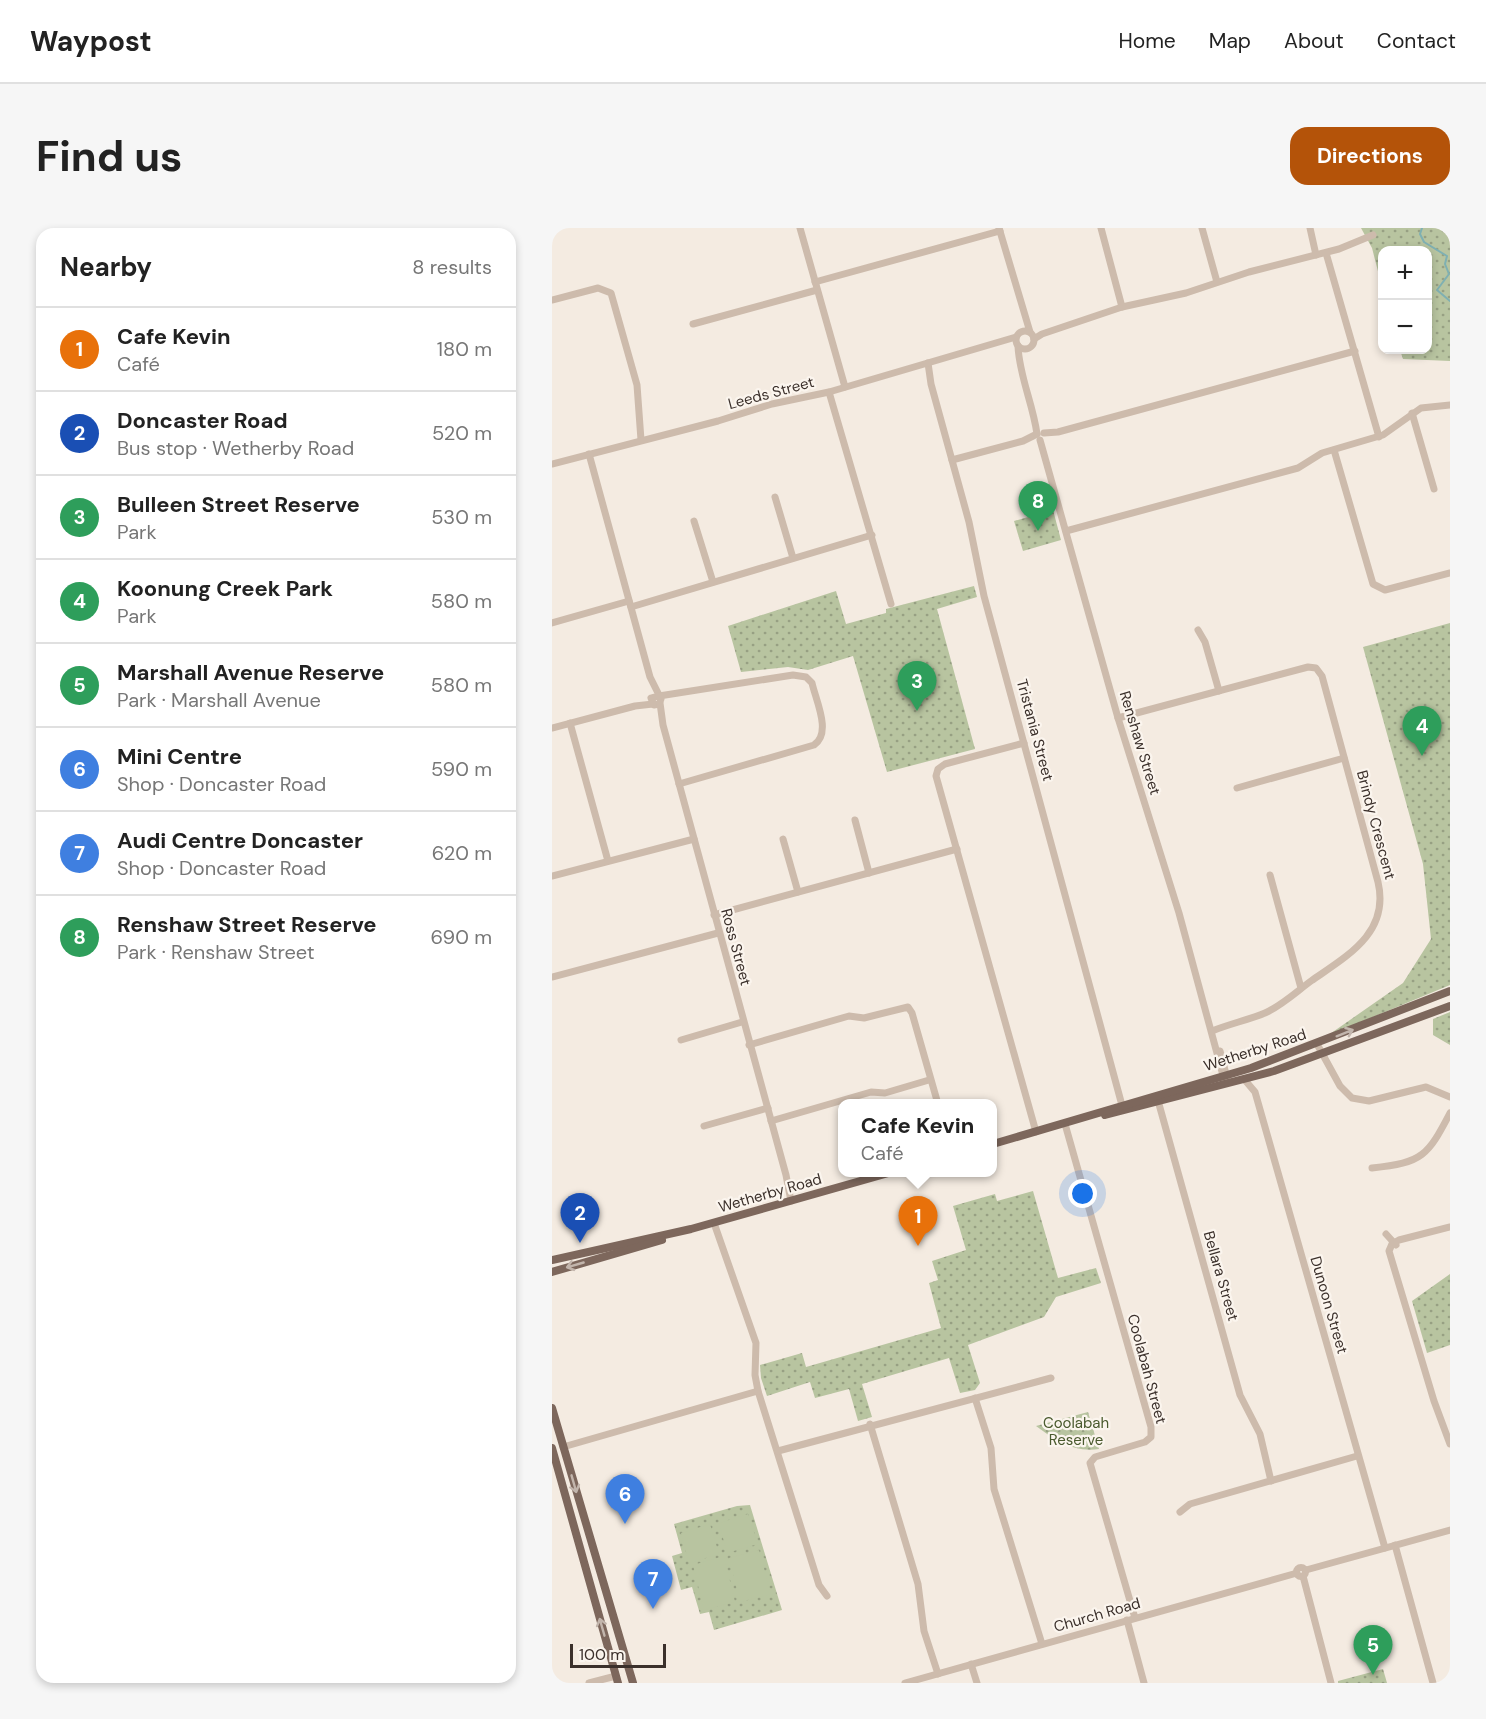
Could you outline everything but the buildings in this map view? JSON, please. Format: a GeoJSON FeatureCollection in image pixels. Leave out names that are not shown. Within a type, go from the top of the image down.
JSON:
{"type":"FeatureCollection","features":[{"type":"Feature","properties":{"kind":"main road","name":"Wetherby Road"},"geometry":{"type":"LineString","coordinates":[[1157,1098],[1317,1044],[1450,991]]}},
{"type":"Feature","properties":{"kind":"main road","name":"Wetherby Road"},"geometry":{"type":"LineString","coordinates":[[997,1143],[1157,1098],[1259,1075],[1450,1006]]}},
{"type":"Feature","properties":{"kind":"main road","name":"Wetherby Road"},"geometry":{"type":"LineString","coordinates":[[552,1260],[691,1229],[877,1177]]}},
{"type":"Feature","properties":{"kind":"main road","name":"Wetherby Road"},"geometry":{"type":"LineString","coordinates":[[552,1272],[646,1245],[691,1229]]}},
{"type":"Feature","properties":{"kind":"main road"},"geometry":{"type":"LineString","coordinates":[[552,1408],[633,1683]]}},
{"type":"Feature","properties":{"kind":"main road"},"geometry":{"type":"LineString","coordinates":[[552,1448],[617,1679]]}},
{"type":"Feature","properties":{"kind":"main road"},"geometry":{"type":"LineString","coordinates":[[593,1599],[606,1595]]}},
{"type":"Feature","properties":{"kind":"street"},"geometry":{"type":"LineString","coordinates":[[800,228],[845,387]]}},
{"type":"Feature","properties":{"kind":"street"},"geometry":{"type":"LineString","coordinates":[[1101,228],[1122,307]]}},
{"type":"Feature","properties":{"kind":"street"},"geometry":{"type":"LineString","coordinates":[[1202,228],[1217,282]]}},
{"type":"Feature","properties":{"kind":"street"},"geometry":{"type":"LineString","coordinates":[[1310,228],[1316,255]]}},
{"type":"Feature","properties":{"kind":"street"},"geometry":{"type":"LineString","coordinates":[[815,282],[999,229]]}},
{"type":"Feature","properties":{"kind":"street","name":"Renshaw Street"},"geometry":{"type":"LineString","coordinates":[[999,229],[1026,334],[1021,347],[1022,368],[1118,718],[1176,901],[1227,1083]]}},
{"type":"Feature","properties":{"kind":"street","name":"Leeds Street"},"geometry":{"type":"LineString","coordinates":[[552,464],[718,422],[772,404],[828,392],[1026,334],[1052,330],[1122,307],[1186,293],[1217,282],[1326,252],[1372,235]]}},
{"type":"Feature","properties":{"kind":"street"},"geometry":{"type":"LineString","coordinates":[[1326,252],[1379,437]]}},
{"type":"Feature","properties":{"kind":"street"},"geometry":{"type":"LineString","coordinates":[[552,300],[597,288],[605,289],[612,295],[638,390],[641,440]]}},
{"type":"Feature","properties":{"kind":"street"},"geometry":{"type":"LineString","coordinates":[[693,324],[817,290]]}},
{"type":"Feature","properties":{"kind":"street"},"geometry":{"type":"LineString","coordinates":[[1021,347],[1031,347],[1026,334]]}},
{"type":"Feature","properties":{"kind":"street","name":"Leeds Street"},"geometry":{"type":"LineString","coordinates":[[997,344],[1021,347]]}},
{"type":"Feature","properties":{"kind":"street"},"geometry":{"type":"LineString","coordinates":[[952,460],[1354,351]]}},
{"type":"Feature","properties":{"kind":"street","name":"Tristania Street"},"geometry":{"type":"LineString","coordinates":[[925,364],[972,536],[982,588],[1123,1107]]}},
{"type":"Feature","properties":{"kind":"street"},"geometry":{"type":"LineString","coordinates":[[828,392],[891,604]]}},
{"type":"Feature","properties":{"kind":"street"},"geometry":{"type":"LineString","coordinates":[[1066,531],[1293,470],[1318,455],[1379,437],[1425,406],[1450,405]]}},
{"type":"Feature","properties":{"kind":"street"},"geometry":{"type":"LineString","coordinates":[[1412,413],[1434,489]]}},
{"type":"Feature","properties":{"kind":"street"},"geometry":{"type":"LineString","coordinates":[[1334,450],[1373,584],[1385,590],[1450,573]]}},
{"type":"Feature","properties":{"kind":"street","name":"Ross Street"},"geometry":{"type":"LineString","coordinates":[[587,455],[650,677],[742,1022],[794,1200]]}},
{"type":"Feature","properties":{"kind":"street"},"geometry":{"type":"LineString","coordinates":[[775,497],[793,558]]}},
{"type":"Feature","properties":{"kind":"street"},"geometry":{"type":"LineString","coordinates":[[694,521],[713,582]]}},
{"type":"Feature","properties":{"kind":"street"},"geometry":{"type":"LineString","coordinates":[[552,623],[713,582],[872,535]]}},
{"type":"Feature","properties":{"kind":"street"},"geometry":{"type":"LineString","coordinates":[[1118,718],[1219,691],[1205,642],[1197,630]]}},
{"type":"Feature","properties":{"kind":"street","name":"Brindy Crescent"},"geometry":{"type":"LineString","coordinates":[[1211,1028],[1269,1011],[1357,949],[1371,933],[1380,912],[1379,887],[1322,676],[1314,667],[1304,667],[1219,691]]}},
{"type":"Feature","properties":{"kind":"street"},"geometry":{"type":"LineString","coordinates":[[552,728],[680,694],[793,675],[806,677],[812,683],[824,732],[820,741],[814,745],[679,784]]}},
{"type":"Feature","properties":{"kind":"street"},"geometry":{"type":"LineString","coordinates":[[570,723],[608,861]]}},
{"type":"Feature","properties":{"kind":"street"},"geometry":{"type":"LineString","coordinates":[[1024,743],[945,764],[938,769],[937,781],[1036,1132]]}},
{"type":"Feature","properties":{"kind":"street"},"geometry":{"type":"LineString","coordinates":[[1237,788],[1344,758]]}},
{"type":"Feature","properties":{"kind":"street"},"geometry":{"type":"LineString","coordinates":[[855,820],[869,873]]}},
{"type":"Feature","properties":{"kind":"street"},"geometry":{"type":"LineString","coordinates":[[552,876],[694,839]]}},
{"type":"Feature","properties":{"kind":"street"},"geometry":{"type":"LineString","coordinates":[[783,839],[798,892]]}},
{"type":"Feature","properties":{"kind":"street"},"geometry":{"type":"LineString","coordinates":[[714,915],[957,849]]}},
{"type":"Feature","properties":{"kind":"street"},"geometry":{"type":"LineString","coordinates":[[1270,875],[1301,988]]}},
{"type":"Feature","properties":{"kind":"street"},"geometry":{"type":"LineString","coordinates":[[552,977],[718,933]]}},
{"type":"Feature","properties":{"kind":"street"},"geometry":{"type":"LineString","coordinates":[[749,1045],[849,1016],[864,1018],[908,1007],[912,1013],[936,1099]]}},
{"type":"Feature","properties":{"kind":"street"},"geometry":{"type":"LineString","coordinates":[[681,1040],[742,1022]]}},
{"type":"Feature","properties":{"kind":"street"},"geometry":{"type":"LineString","coordinates":[[1317,1044],[1343,1091],[1358,1100],[1369,1101],[1426,1087],[1450,1097]]}},
{"type":"Feature","properties":{"kind":"street","name":"Dunoon Street"},"geometry":{"type":"LineString","coordinates":[[1255,1092],[1259,1075]]}},
{"type":"Feature","properties":{"kind":"street","name":"Dunoon Street"},"geometry":{"type":"LineString","coordinates":[[1244,1079],[1255,1092],[1383,1549]]}},
{"type":"Feature","properties":{"kind":"street"},"geometry":{"type":"LineString","coordinates":[[847,1099],[871,1092],[885,1093],[929,1080]]}},
{"type":"Feature","properties":{"kind":"street","name":"Bellara Street"},"geometry":{"type":"LineString","coordinates":[[1157,1098],[1240,1395],[1260,1434],[1274,1481]]}},
{"type":"Feature","properties":{"kind":"street"},"geometry":{"type":"LineString","coordinates":[[771,1121],[838,1102]]}},
{"type":"Feature","properties":{"kind":"street"},"geometry":{"type":"LineString","coordinates":[[704,1126],[768,1108]]}},
{"type":"Feature","properties":{"kind":"street"},"geometry":{"type":"LineString","coordinates":[[1372,1168],[1411,1160],[1425,1154],[1450,1113]]}},
{"type":"Feature","properties":{"kind":"street","name":"Coolabah Street"},"geometry":{"type":"LineString","coordinates":[[1065,1124],[1151,1427],[1151,1437],[1145,1442],[1095,1457],[1090,1463],[1136,1618]]}},
{"type":"Feature","properties":{"kind":"street"},"geometry":{"type":"LineString","coordinates":[[717,1222],[756,1343],[755,1375],[758,1390],[819,1585],[827,1596]]}},
{"type":"Feature","properties":{"kind":"street"},"geometry":{"type":"LineString","coordinates":[[1394,1244],[1450,1227]]}},
{"type":"Feature","properties":{"kind":"street"},"geometry":{"type":"LineString","coordinates":[[1386,1234],[1394,1244],[1395,1268],[1434,1401],[1450,1444]]}},
{"type":"Feature","properties":{"kind":"street"},"geometry":{"type":"LineString","coordinates":[[778,1451],[1051,1378]]}},
{"type":"Feature","properties":{"kind":"street"},"geometry":{"type":"LineString","coordinates":[[563,1447],[758,1390]]}},
{"type":"Feature","properties":{"kind":"street"},"geometry":{"type":"LineString","coordinates":[[975,1398],[991,1448],[994,1489],[1042,1644]]}},
{"type":"Feature","properties":{"kind":"street"},"geometry":{"type":"LineString","coordinates":[[870,1425],[918,1584],[924,1631],[938,1674]]}},
{"type":"Feature","properties":{"kind":"street"},"geometry":{"type":"LineString","coordinates":[[1180,1512],[1190,1504],[1358,1458]]}},
{"type":"Feature","properties":{"kind":"street","name":"Church Road"},"geometry":{"type":"LineString","coordinates":[[905,1683],[1450,1530]]}},
{"type":"Feature","properties":{"kind":"street"},"geometry":{"type":"LineString","coordinates":[[1395,1545],[1433,1683]]}},
{"type":"Feature","properties":{"kind":"street"},"geometry":{"type":"LineString","coordinates":[[1302,1573],[1331,1683]]}},
{"type":"Feature","properties":{"kind":"street"},"geometry":{"type":"LineString","coordinates":[[1127,1620],[1144,1683]]}},
{"type":"Feature","properties":{"kind":"street"},"geometry":{"type":"LineString","coordinates":[[971,1664],[977,1683]]}},
{"type":"Feature","properties":{"kind":"street"},"geometry":{"type":"LineString","coordinates":[[589,1683],[617,1679]]}},
{"type":"Feature","properties":{"kind":"green space"},"geometry":{"type":"Polygon","coordinates":[[[1361,228],[1450,228],[1450,361],[1403,359],[1401,354],[1432,354],[1432,246],[1378,246],[1378,271],[1372,248],[1361,228]]]}},
{"type":"Feature","properties":{"kind":"green space"},"geometry":{"type":"Polygon","coordinates":[[[1053,510],[1061,540],[1023,551],[1014,521],[1053,510]]]}},
{"type":"Feature","properties":{"kind":"green space"},"geometry":{"type":"Polygon","coordinates":[[[974,586],[977,597],[937,609],[975,749],[887,772],[853,656],[808,670],[788,667],[741,672],[728,626],[836,591],[846,624],[886,613],[886,609],[974,586]]]}},
{"type":"Feature","properties":{"kind":"green space"},"geometry":{"type":"Polygon","coordinates":[[[1450,623],[1450,985],[1327,1036],[1403,983],[1431,939],[1423,864],[1363,647],[1450,623]]]}},
{"type":"Feature","properties":{"kind":"green space"},"geometry":{"type":"Polygon","coordinates":[[[1450,1012],[1450,1045],[1433,1035],[1433,1019],[1450,1012]]]}},
{"type":"Feature","properties":{"kind":"green space"},"geometry":{"type":"Polygon","coordinates":[[[1033,1191],[1058,1278],[1096,1268],[1101,1283],[1056,1297],[1044,1317],[968,1345],[980,1383],[975,1390],[960,1393],[949,1358],[862,1384],[872,1417],[858,1421],[849,1389],[815,1398],[810,1382],[767,1396],[761,1378],[760,1365],[802,1353],[806,1367],[941,1328],[929,1283],[938,1280],[932,1261],[966,1250],[953,1206],[995,1194],[997,1201],[1033,1191]]]}},
{"type":"Feature","properties":{"kind":"green space"},"geometry":{"type":"Polygon","coordinates":[[[1450,1274],[1450,1345],[1427,1353],[1412,1301],[1450,1274]]]}},
{"type":"Feature","properties":{"kind":"green space","name":"Coolabah Reserve"},"geometry":{"type":"Polygon","coordinates":[[[1088,1412],[1099,1449],[1073,1447],[1036,1426],[1088,1412]]]}},
{"type":"Feature","properties":{"kind":"green space"},"geometry":{"type":"Polygon","coordinates":[[[750,1505],[782,1610],[714,1630],[709,1612],[700,1614],[692,1587],[681,1590],[672,1556],[682,1553],[674,1524],[737,1506],[750,1505]]]}},
{"type":"Feature","properties":{"kind":"green space"},"geometry":{"type":"Polygon","coordinates":[[[748,1514],[758,1544],[727,1553],[719,1523],[748,1514]]]}},
{"type":"Feature","properties":{"kind":"green space"},"geometry":{"type":"Polygon","coordinates":[[[710,1524],[719,1554],[689,1563],[681,1533],[710,1524]]]}},
{"type":"Feature","properties":{"kind":"green space"},"geometry":{"type":"Polygon","coordinates":[[[759,1550],[771,1594],[740,1602],[729,1558],[759,1550]]]}},
{"type":"Feature","properties":{"kind":"green space"},"geometry":{"type":"Polygon","coordinates":[[[724,1556],[735,1602],[704,1610],[693,1565],[724,1556]]]}},
{"type":"Feature","properties":{"kind":"green space"},"geometry":{"type":"Polygon","coordinates":[[[1383,1669],[1387,1683],[1338,1683],[1338,1681],[1383,1669]]]}},
{"type":"Feature","properties":{"kind":"waterway"},"geometry":{"type":"LineString","coordinates":[[1422,228],[1420,234],[1424,242],[1447,256],[1445,264],[1449,274],[1437,290],[1450,301]]}},
{"type":"Feature","properties":{"kind":"place","name":"Renshaw Street Reserve"},"geometry":{"type":"Point","coordinates":[1038,531]}},
{"type":"Feature","properties":{"kind":"place","name":"Bulleen Street Reserve"},"geometry":{"type":"Point","coordinates":[917,711]}},
{"type":"Feature","properties":{"kind":"place","name":"Koonung Creek Park"},"geometry":{"type":"Point","coordinates":[1422,756]}},
{"type":"Feature","properties":{"kind":"place","name":"Doncaster Road"},"geometry":{"type":"Point","coordinates":[580,1243]}},
{"type":"Feature","properties":{"kind":"place","name":"Cafe Kevin"},"geometry":{"type":"Point","coordinates":[918,1246]}},
{"type":"Feature","properties":{"kind":"place","name":"Mini Centre"},"geometry":{"type":"Point","coordinates":[625,1524]}},
{"type":"Feature","properties":{"kind":"place","name":"Audi Centre Doncaster"},"geometry":{"type":"Point","coordinates":[653,1609]}},
{"type":"Feature","properties":{"kind":"place","name":"Marshall Avenue Reserve"},"geometry":{"type":"Point","coordinates":[1373,1675]}}]}
